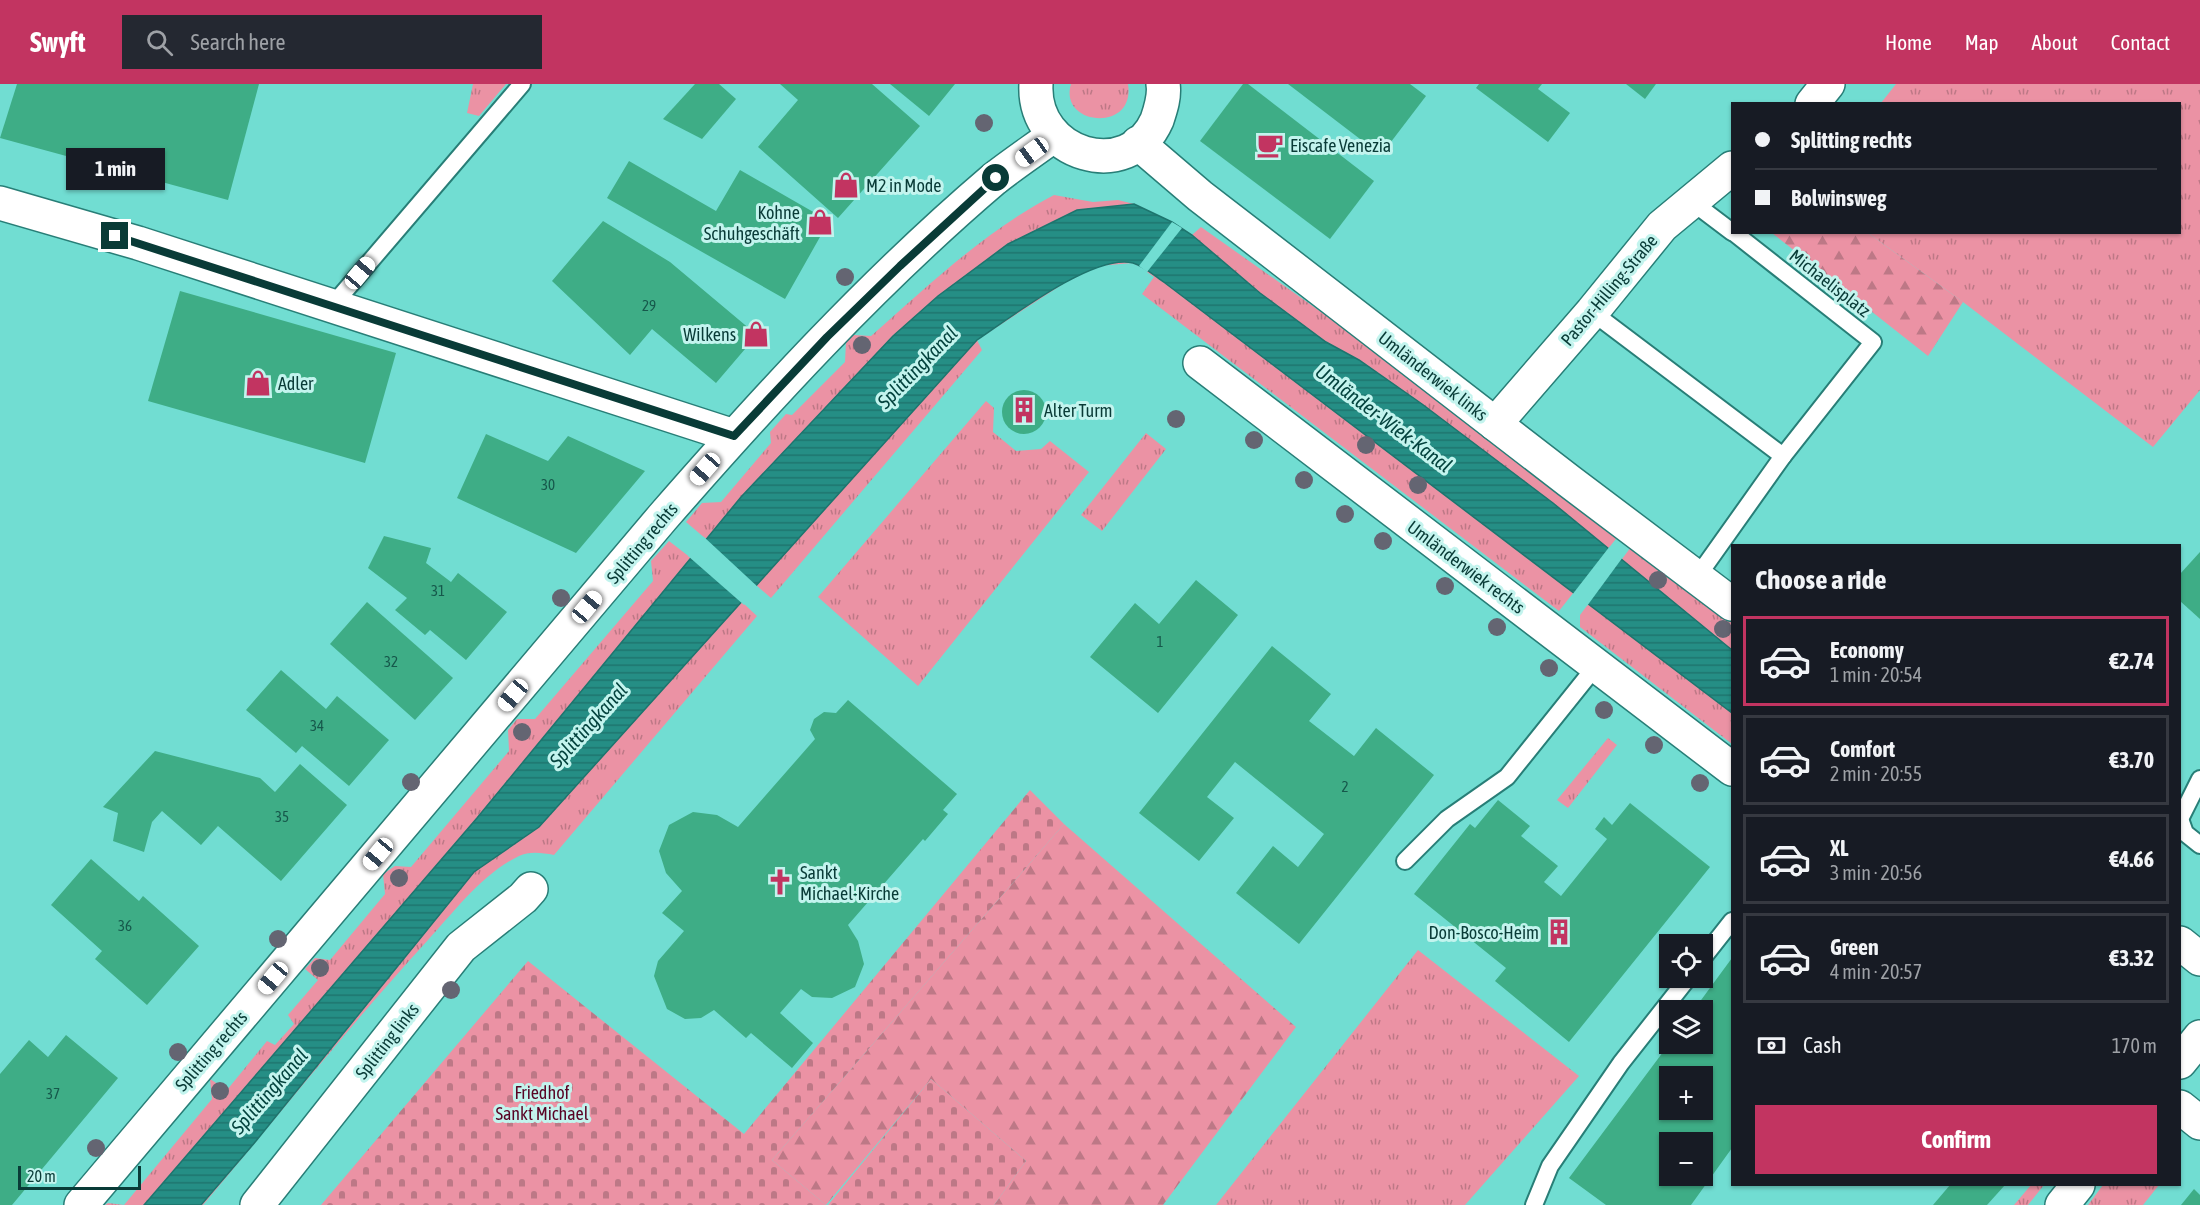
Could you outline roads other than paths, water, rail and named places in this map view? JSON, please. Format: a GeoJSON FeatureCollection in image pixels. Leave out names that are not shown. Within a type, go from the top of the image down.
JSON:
{"type":"FeatureCollection","features":[{"type":"Feature","properties":{"kind":"street"},"geometry":{"type":"LineString","coordinates":[[1036,84],[1038,106],[1045,125],[1053,136],[1076,152],[1097,156],[1119,153],[1138,143],[1153,128],[1162,108],[1163,84]]}},
{"type":"Feature","properties":{"kind":"street"},"geometry":{"type":"LineString","coordinates":[[1814,102],[1828,84]]}},
{"type":"Feature","properties":{"kind":"street","name":"Splitting rechts"},"geometry":{"type":"LineString","coordinates":[[81,1205],[662,518],[734,436],[827,337],[900,266],[996,178],[1053,136]]}},
{"type":"Feature","properties":{"kind":"street","name":"Umländerwiek links"},"geometry":{"type":"LineString","coordinates":[[1138,143],[1209,203],[1731,603]]}},
{"type":"Feature","properties":{"kind":"street","name":"Pastor-Hilling-Straße"},"geometry":{"type":"LineString","coordinates":[[1495,424],[1592,312],[1662,226],[1731,169]]}},
{"type":"Feature","properties":{"kind":"street"},"geometry":{"type":"LineString","coordinates":[[0,203],[138,243],[734,436]]}},
{"type":"Feature","properties":{"kind":"street","name":"Umländerwiek rechts"},"geometry":{"type":"LineString","coordinates":[[1200,363],[1731,768]]}},
{"type":"Feature","properties":{"kind":"street","name":"Splitting links"},"geometry":{"type":"LineString","coordinates":[[257,1205],[461,947],[523,898],[531,889]]}},
{"type":"Feature","properties":{"kind":"street"},"geometry":{"type":"LineString","coordinates":[[2181,945],[2200,959]]}},
{"type":"Feature","properties":{"kind":"street"},"geometry":{"type":"LineString","coordinates":[[2181,1061],[2200,1037]]}},
{"type":"Feature","properties":{"kind":"street"},"geometry":{"type":"LineString","coordinates":[[2181,1108],[2200,1123]]}},
{"type":"Feature","properties":{"kind":"street"},"geometry":{"type":"LineString","coordinates":[[2062,1205],[2077,1186]]}},
{"type":"Feature","properties":{"kind":"lane"},"geometry":{"type":"LineString","coordinates":[[332,306],[522,84]]}},
{"type":"Feature","properties":{"kind":"lane","name":"Michaelisplatz"},"geometry":{"type":"LineString","coordinates":[[1691,201],[1731,231]]}},
{"type":"Feature","properties":{"kind":"lane","name":"Michaelisplatz"},"geometry":{"type":"LineString","coordinates":[[1697,577],[1783,456],[1873,342],[1736,234]]}},
{"type":"Feature","properties":{"kind":"lane"},"geometry":{"type":"LineString","coordinates":[[1592,312],[1783,456]]}},
{"type":"Feature","properties":{"kind":"lane"},"geometry":{"type":"LineString","coordinates":[[1405,861],[1448,819],[1507,777],[1596,666]]}},
{"type":"Feature","properties":{"kind":"lane"},"geometry":{"type":"LineString","coordinates":[[2181,820],[2200,779]]}},
{"type":"Feature","properties":{"kind":"lane"},"geometry":{"type":"LineString","coordinates":[[2181,824],[2185,833],[2200,845]]}},
{"type":"Feature","properties":{"kind":"lane"},"geometry":{"type":"LineString","coordinates":[[1713,945],[1731,922]]}},
{"type":"Feature","properties":{"kind":"lane"},"geometry":{"type":"LineString","coordinates":[[1534,1205],[1550,1166],[1621,1063],[1680,988]]}},
{"type":"Feature","properties":{"kind":"water"},"geometry":{"type":"Polygon","coordinates":[[[1134,204],[1172,222],[1192,235],[1260,293],[1326,342],[1359,360],[1422,404],[1553,503],[1731,649],[1731,712],[1150,272],[1133,263],[1116,263],[1097,268],[1075,277],[1031,303],[977,340],[539,827],[474,872],[256,1141],[201,1205],[144,1205],[477,818],[741,497],[893,336],[938,296],[1008,244],[1077,210],[1134,204]]]}},
{"type":"Feature","properties":{"kind":"place","name":"Eiscafe Venezia"},"geometry":{"type":"Point","coordinates":[1270,145]}},
{"type":"Feature","properties":{"kind":"place","name":"M2 in Mode"},"geometry":{"type":"Point","coordinates":[846,185]}},
{"type":"Feature","properties":{"kind":"place","name":"Kohne Schuhgeschäft"},"geometry":{"type":"Point","coordinates":[820,222]}},
{"type":"Feature","properties":{"kind":"place","name":"Wilkens"},"geometry":{"type":"Point","coordinates":[756,334]}},
{"type":"Feature","properties":{"kind":"place","name":"Adler"},"geometry":{"type":"Point","coordinates":[258,383]}},
{"type":"Feature","properties":{"kind":"place","name":"Alter Turm"},"geometry":{"type":"Point","coordinates":[1024,410]}},
{"type":"Feature","properties":{"kind":"place","name":"Sankt Michael-Kirche"},"geometry":{"type":"Point","coordinates":[780,882]}},
{"type":"Feature","properties":{"kind":"place","name":"Don-Bosco-Heim"},"geometry":{"type":"Point","coordinates":[1559,932]}},
{"type":"Feature","properties":{"kind":"water label","name":"Splittingkanal"},"geometry":{"type":"Point","coordinates":[917,367]}},
{"type":"Feature","properties":{"kind":"water label","name":"Umländer-Wiek-Kanal"},"geometry":{"type":"Point","coordinates":[1384,418]}},
{"type":"Feature","properties":{"kind":"water label","name":"Splittingkanal"},"geometry":{"type":"Point","coordinates":[588,725]}},
{"type":"Feature","properties":{"kind":"water label","name":"Splittingkanal"},"geometry":{"type":"Point","coordinates":[269,1091]}},
{"type":"Feature","properties":{"kind":"park label","name":"Friedhof Sankt Michael"},"geometry":{"type":"Point","coordinates":[542,1102]}}]}
